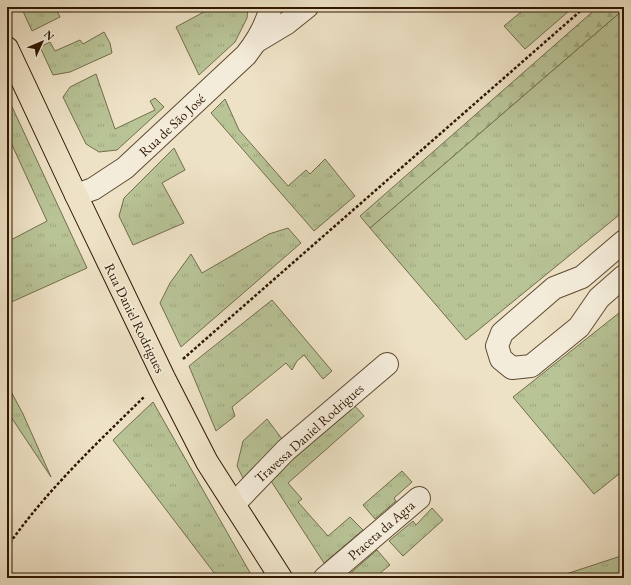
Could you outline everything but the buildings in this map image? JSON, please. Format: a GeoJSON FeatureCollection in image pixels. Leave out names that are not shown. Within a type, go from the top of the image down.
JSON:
{"type":"FeatureCollection","features":[{"type":"Feature","properties":{"kind":"main road","name":"Rua Daniel Rodrigues"},"geometry":{"type":"LineString","coordinates":[[7,48],[164,378],[207,462],[281,578]]}},
{"type":"Feature","properties":{"kind":"street","name":"Rua de São José"},"geometry":{"type":"LineString","coordinates":[[76,195],[93,189],[125,168],[246,55],[257,41],[267,22],[271,7]]}},
{"type":"Feature","properties":{"kind":"street","name":"Rua de São José"},"geometry":{"type":"LineString","coordinates":[[257,41],[287,23],[307,7]]}},
{"type":"Feature","properties":{"kind":"street"},"geometry":{"type":"LineString","coordinates":[[624,241],[582,277],[554,288],[502,332],[497,346],[501,359],[512,368],[531,366],[579,328],[599,298],[624,276]]}},
{"type":"Feature","properties":{"kind":"street","name":"Travessa Daniel Rodrigues"},"geometry":{"type":"LineString","coordinates":[[234,504],[286,450],[387,364]]}},
{"type":"Feature","properties":{"kind":"street","name":"Praceta da Agra"},"geometry":{"type":"LineString","coordinates":[[325,578],[419,498]]}},
{"type":"Feature","properties":{"kind":"path"},"geometry":{"type":"LineString","coordinates":[[7,547],[19,530],[71,469],[185,357],[585,7]]}},
{"type":"Feature","properties":{"kind":"green space"},"geometry":{"type":"Polygon","coordinates":[[[21,7],[55,7],[60,17],[32,31],[21,7]]]}},
{"type":"Feature","properties":{"kind":"green space"},"geometry":{"type":"Polygon","coordinates":[[[213,7],[248,7],[247,18],[235,42],[199,75],[176,27],[213,7]]]}},
{"type":"Feature","properties":{"kind":"green space"},"geometry":{"type":"Polygon","coordinates":[[[527,7],[568,7],[570,10],[525,49],[504,26],[527,7]]]}},
{"type":"Feature","properties":{"kind":"green space"},"geometry":{"type":"Polygon","coordinates":[[[598,7],[624,7],[624,9],[370,228],[360,216],[598,7]]]}},
{"type":"Feature","properties":{"kind":"green space"},"geometry":{"type":"Polygon","coordinates":[[[624,9],[624,211],[466,340],[370,228],[624,9]]]}},
{"type":"Feature","properties":{"kind":"green space"},"geometry":{"type":"Polygon","coordinates":[[[104,32],[110,43],[112,53],[70,72],[53,75],[40,47],[50,42],[55,51],[80,40],[83,44],[104,32]]]}},
{"type":"Feature","properties":{"kind":"green space"},"geometry":{"type":"Polygon","coordinates":[[[96,74],[115,129],[155,110],[150,101],[155,98],[164,107],[117,150],[99,152],[86,144],[63,97],[70,87],[96,74]]]}},
{"type":"Feature","properties":{"kind":"green space"},"geometry":{"type":"Polygon","coordinates":[[[7,96],[87,268],[7,304],[7,242],[47,221],[7,134],[7,96]]]}},
{"type":"Feature","properties":{"kind":"green space"},"geometry":{"type":"Polygon","coordinates":[[[225,99],[239,130],[288,186],[306,170],[310,174],[325,159],[355,196],[314,231],[211,113],[225,99]]]}},
{"type":"Feature","properties":{"kind":"green space"},"geometry":{"type":"Polygon","coordinates":[[[174,148],[185,170],[162,183],[184,223],[133,245],[119,216],[124,198],[174,148]]]}},
{"type":"Feature","properties":{"kind":"green space"},"geometry":{"type":"Polygon","coordinates":[[[288,228],[301,243],[181,347],[160,303],[170,283],[191,254],[202,273],[269,234],[288,228]]]}},
{"type":"Feature","properties":{"kind":"green space"},"geometry":{"type":"Polygon","coordinates":[[[272,300],[332,371],[323,379],[304,355],[297,361],[292,370],[286,363],[232,407],[235,416],[216,431],[189,366],[272,300]]]}},
{"type":"Feature","properties":{"kind":"green space"},"geometry":{"type":"Polygon","coordinates":[[[624,309],[624,470],[594,494],[513,397],[624,309]]]}},
{"type":"Feature","properties":{"kind":"green space"},"geometry":{"type":"Polygon","coordinates":[[[7,384],[23,414],[51,477],[7,411],[7,384]]]}},
{"type":"Feature","properties":{"kind":"green space"},"geometry":{"type":"Polygon","coordinates":[[[153,402],[253,578],[218,578],[113,440],[153,402]]]}},
{"type":"Feature","properties":{"kind":"green space"},"geometry":{"type":"Polygon","coordinates":[[[354,405],[364,416],[288,483],[302,499],[298,502],[328,536],[350,517],[363,530],[324,563],[271,481],[278,472],[354,405]]]}},
{"type":"Feature","properties":{"kind":"green space"},"geometry":{"type":"Polygon","coordinates":[[[267,419],[282,439],[243,478],[237,466],[243,441],[267,419]]]}},
{"type":"Feature","properties":{"kind":"green space"},"geometry":{"type":"Polygon","coordinates":[[[402,471],[412,482],[394,498],[396,501],[375,519],[363,505],[402,471]]]}},
{"type":"Feature","properties":{"kind":"green space"},"geometry":{"type":"Polygon","coordinates":[[[432,508],[443,520],[403,556],[389,541],[413,521],[416,525],[432,508]]]}},
{"type":"Feature","properties":{"kind":"green space"},"geometry":{"type":"Polygon","coordinates":[[[377,550],[390,565],[374,578],[345,578],[377,550]]]}},
{"type":"Feature","properties":{"kind":"green space"},"geometry":{"type":"Polygon","coordinates":[[[624,555],[624,578],[559,578],[563,575],[624,555]]]}}]}
